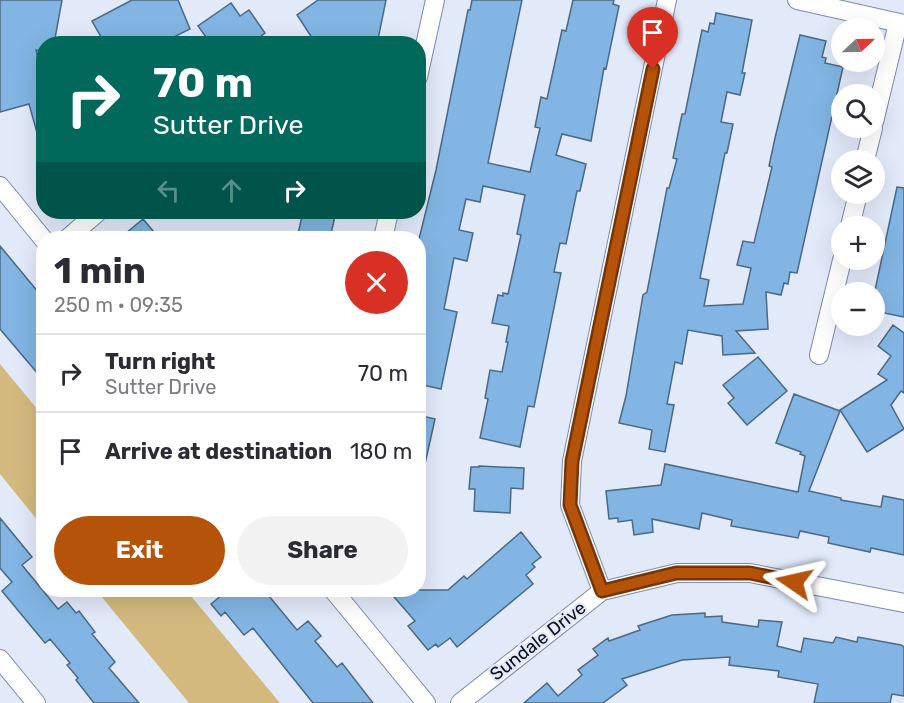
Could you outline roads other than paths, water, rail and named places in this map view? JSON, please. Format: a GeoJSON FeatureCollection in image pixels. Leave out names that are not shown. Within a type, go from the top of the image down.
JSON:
{"type":"FeatureCollection","features":[{"type":"Feature","properties":{"kind":"street"},"geometry":{"type":"LineString","coordinates":[[426,41],[435,0]]}},
{"type":"Feature","properties":{"kind":"street"},"geometry":{"type":"LineString","coordinates":[[602,591],[570,505],[572,461],[667,0]]}},
{"type":"Feature","properties":{"kind":"street"},"geometry":{"type":"LineString","coordinates":[[797,0],[901,23],[884,84]]}},
{"type":"Feature","properties":{"kind":"street"},"geometry":{"type":"LineString","coordinates":[[0,186],[37,231]]}},
{"type":"Feature","properties":{"kind":"street"},"geometry":{"type":"LineString","coordinates":[[76,231],[90,219]]}},
{"type":"Feature","properties":{"kind":"street"},"geometry":{"type":"LineString","coordinates":[[819,355],[840,270]]}},
{"type":"Feature","properties":{"kind":"street","name":"Sundale Drive"},"geometry":{"type":"LineString","coordinates":[[460,703],[602,591],[676,573],[750,573],[904,603]]}},
{"type":"Feature","properties":{"kind":"street"},"geometry":{"type":"LineString","coordinates":[[339,597],[426,703]]}},
{"type":"Feature","properties":{"kind":"street"},"geometry":{"type":"LineString","coordinates":[[0,659],[36,703]]}}]}
